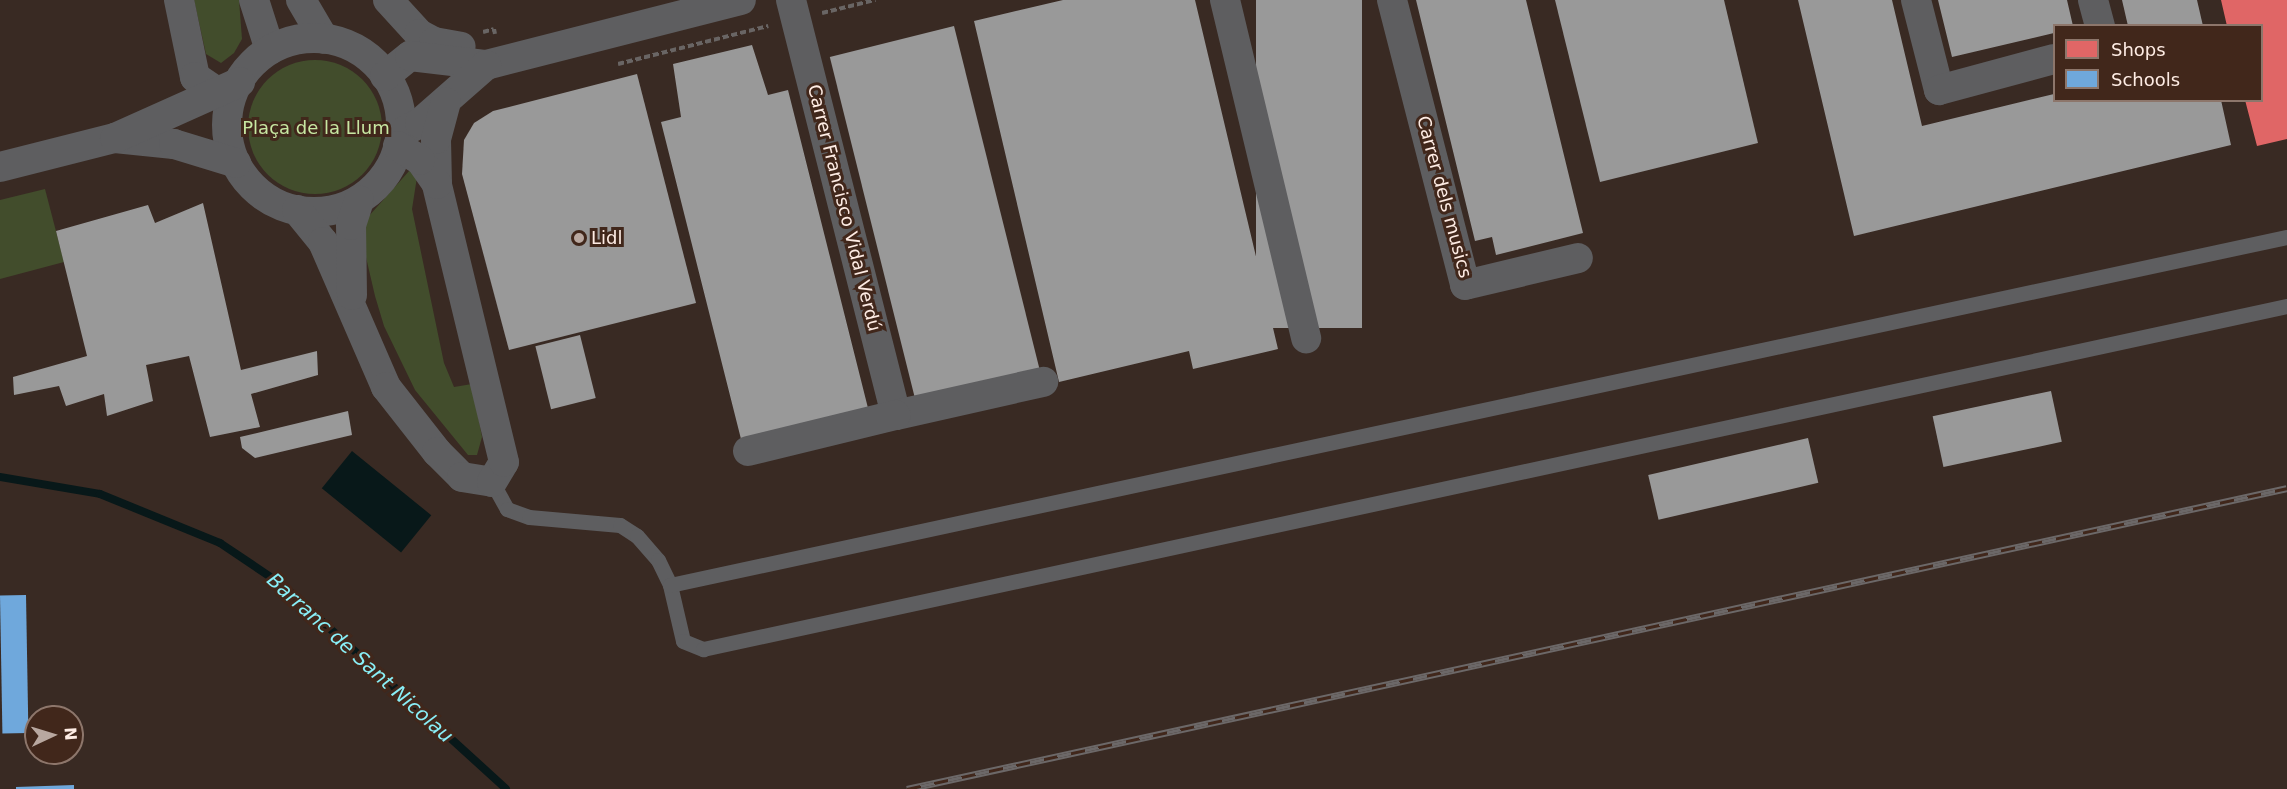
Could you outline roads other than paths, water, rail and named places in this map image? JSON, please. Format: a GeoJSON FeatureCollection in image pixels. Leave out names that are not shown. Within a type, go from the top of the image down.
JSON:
{"type":"FeatureCollection","features":[{"type":"Feature","properties":{"kind":"street"},"geometry":{"type":"LineString","coordinates":[[179,0],[195,77],[228,86]]}},
{"type":"Feature","properties":{"kind":"street"},"geometry":{"type":"LineString","coordinates":[[254,0],[270,50]]}},
{"type":"Feature","properties":{"kind":"street"},"geometry":{"type":"LineString","coordinates":[[301,0],[324,39]]}},
{"type":"Feature","properties":{"kind":"street"},"geometry":{"type":"LineString","coordinates":[[382,72],[392,39],[387,0]]}},
{"type":"Feature","properties":{"kind":"street"},"geometry":{"type":"LineString","coordinates":[[387,0],[419,34],[434,42],[459,45],[486,65]]}},
{"type":"Feature","properties":{"kind":"street"},"geometry":{"type":"LineString","coordinates":[[382,72],[410,56],[486,65],[741,0]]}},
{"type":"Feature","properties":{"kind":"street","name":"Carrer Francisco Vidal Verdú"},"geometry":{"type":"LineString","coordinates":[[791,0],[896,415]]}},
{"type":"Feature","properties":{"kind":"street"},"geometry":{"type":"LineString","coordinates":[[1225,0],[1306,338]]}},
{"type":"Feature","properties":{"kind":"street","name":"Carrer dels musics"},"geometry":{"type":"LineString","coordinates":[[1392,0],[1465,285],[1578,258]]}},
{"type":"Feature","properties":{"kind":"street"},"geometry":{"type":"LineString","coordinates":[[1917,0],[1939,90],[2053,60]]}},
{"type":"Feature","properties":{"kind":"street"},"geometry":{"type":"LineString","coordinates":[[2093,0],[2099,24]]}},
{"type":"Feature","properties":{"kind":"street"},"geometry":{"type":"LineString","coordinates":[[0,167],[115,138],[228,86],[270,50],[296,40],[324,39],[354,48],[382,72],[398,103],[400,140],[384,177],[359,200],[329,211],[297,210],[268,199],[236,163],[229,139],[228,86]]}},
{"type":"Feature","properties":{"kind":"street"},"geometry":{"type":"LineString","coordinates":[[400,140],[486,65]]}},
{"type":"Feature","properties":{"kind":"street"},"geometry":{"type":"LineString","coordinates":[[297,210],[323,242],[386,387],[408,417],[462,477],[492,482],[504,462],[437,184],[436,139],[446,102]]}},
{"type":"Feature","properties":{"kind":"street"},"geometry":{"type":"LineString","coordinates":[[115,138],[174,144],[236,163]]}},
{"type":"Feature","properties":{"kind":"street"},"geometry":{"type":"LineString","coordinates":[[400,140],[420,160],[437,184]]}},
{"type":"Feature","properties":{"kind":"street"},"geometry":{"type":"LineString","coordinates":[[352,307],[351,225],[359,200]]}},
{"type":"Feature","properties":{"kind":"street"},"geometry":{"type":"LineString","coordinates":[[748,451],[1043,382]]}},
{"type":"Feature","properties":{"kind":"lane"},"geometry":{"type":"LineString","coordinates":[[670,585],[2287,237]]}},
{"type":"Feature","properties":{"kind":"lane"},"geometry":{"type":"LineString","coordinates":[[492,482],[507,508],[529,517],[620,525],[651,552],[670,585],[683,641],[703,649],[2287,306]]}},
{"type":"Feature","properties":{"kind":"waterway","name":"Barranc de Sant Nicolau"},"geometry":{"type":"LineString","coordinates":[[0,477],[100,494],[220,543],[281,584],[506,789]]}},
{"type":"Feature","properties":{"kind":"railway"},"geometry":{"type":"LineString","coordinates":[[907,789],[2287,488]]}},
{"type":"Feature","properties":{"kind":"place","name":"Lidl"},"geometry":{"type":"Point","coordinates":[579,238]}},
{"type":"Feature","properties":{"kind":"park label","name":"Plaça de la Llum"},"geometry":{"type":"Point","coordinates":[316,128]}}]}
